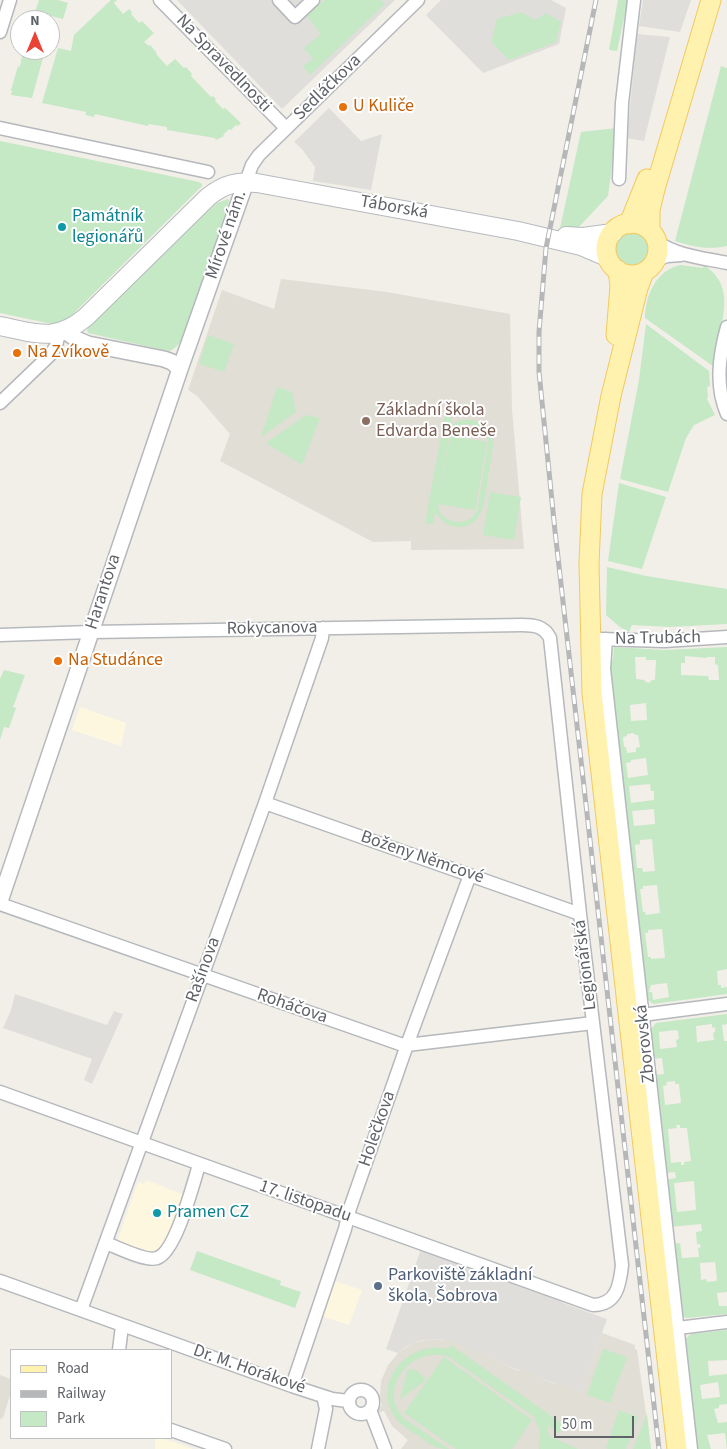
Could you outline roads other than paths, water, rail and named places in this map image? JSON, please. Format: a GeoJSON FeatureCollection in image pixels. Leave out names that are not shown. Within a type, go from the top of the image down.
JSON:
{"type":"FeatureCollection","features":[{"type":"Feature","properties":{"kind":"main road"},"geometry":{"type":"LineString","coordinates":[[629,224],[641,197],[693,36],[707,0]]}},
{"type":"Feature","properties":{"kind":"main road"},"geometry":{"type":"LineString","coordinates":[[677,1449],[592,693],[598,639],[589,551],[592,494],[611,396],[638,288],[652,251],[650,210],[711,0]]}},
{"type":"Feature","properties":{"kind":"main road","name":"Táborská"},"geometry":{"type":"LineString","coordinates":[[246,182],[542,236],[587,248],[612,264]]}},
{"type":"Feature","properties":{"kind":"main road","name":"Mírové nám."},"geometry":{"type":"LineString","coordinates":[[62,332],[86,317],[214,192],[228,184],[246,182]]}},
{"type":"Feature","properties":{"kind":"main road"},"geometry":{"type":"LineString","coordinates":[[611,396],[620,286],[612,264],[608,243],[613,233],[619,227],[638,224],[652,251]]}},
{"type":"Feature","properties":{"kind":"main road","name":"Táborská"},"geometry":{"type":"LineString","coordinates":[[542,236],[583,237],[613,233]]}},
{"type":"Feature","properties":{"kind":"main road"},"geometry":{"type":"LineString","coordinates":[[612,264],[626,274],[635,274],[652,251]]}},
{"type":"Feature","properties":{"kind":"main road"},"geometry":{"type":"LineString","coordinates":[[0,326],[39,334],[62,332]]}},
{"type":"Feature","properties":{"kind":"street"},"geometry":{"type":"LineString","coordinates":[[0,32],[10,0]]}},
{"type":"Feature","properties":{"kind":"street","name":"Na Spravedlnosti"},"geometry":{"type":"LineString","coordinates":[[160,0],[286,128]]}},
{"type":"Feature","properties":{"kind":"street"},"geometry":{"type":"LineString","coordinates":[[279,0],[295,17],[313,0]]}},
{"type":"Feature","properties":{"kind":"street","name":"Sedláčkova"},"geometry":{"type":"LineString","coordinates":[[246,182],[254,162],[286,128],[311,106],[418,0]]}},
{"type":"Feature","properties":{"kind":"street"},"geometry":{"type":"LineString","coordinates":[[619,178],[622,103],[634,0]]}},
{"type":"Feature","properties":{"kind":"street"},"geometry":{"type":"LineString","coordinates":[[0,128],[208,172]]}},
{"type":"Feature","properties":{"kind":"street","name":"Mírové nám."},"geometry":{"type":"LineString","coordinates":[[180,369],[246,182]]}},
{"type":"Feature","properties":{"kind":"street"},"geometry":{"type":"LineString","coordinates":[[652,251],[667,256],[683,255],[727,263]]}},
{"type":"Feature","properties":{"kind":"street"},"geometry":{"type":"LineString","coordinates":[[727,327],[719,376],[720,392],[727,414]]}},
{"type":"Feature","properties":{"kind":"street"},"geometry":{"type":"LineString","coordinates":[[0,403],[50,354],[62,332],[88,344],[168,360],[180,369]]}},
{"type":"Feature","properties":{"kind":"street","name":"Harantova"},"geometry":{"type":"LineString","coordinates":[[0,903],[180,369]]}},
{"type":"Feature","properties":{"kind":"street","name":"Rokycanova"},"geometry":{"type":"LineString","coordinates":[[0,635],[531,625],[544,629]]}},
{"type":"Feature","properties":{"kind":"street","name":"Rašínova"},"geometry":{"type":"LineString","coordinates":[[81,1310],[265,803],[322,638],[322,628]]}},
{"type":"Feature","properties":{"kind":"street","name":"Legionářská"},"geometry":{"type":"LineString","coordinates":[[544,629],[550,638],[580,914],[622,1265],[616,1292],[610,1300]]}},
{"type":"Feature","properties":{"kind":"street","name":"Na Trubách"},"geometry":{"type":"LineString","coordinates":[[598,639],[664,640],[727,637]]}},
{"type":"Feature","properties":{"kind":"street","name":"Zborovská"},"geometry":{"type":"LineString","coordinates":[[598,639],[604,669],[691,1449]]}},
{"type":"Feature","properties":{"kind":"street","name":"Boženy Němcové"},"geometry":{"type":"LineString","coordinates":[[265,803],[580,914]]}},
{"type":"Feature","properties":{"kind":"street","name":"Holečkova"},"geometry":{"type":"LineString","coordinates":[[292,1386],[407,1045],[470,875]]}},
{"type":"Feature","properties":{"kind":"street","name":"Roháčova"},"geometry":{"type":"LineString","coordinates":[[0,903],[202,976],[407,1045],[593,1023]]}},
{"type":"Feature","properties":{"kind":"street"},"geometry":{"type":"LineString","coordinates":[[642,1015],[727,1004]]}},
{"type":"Feature","properties":{"kind":"street","name":"17. listopadu"},"geometry":{"type":"LineString","coordinates":[[0,1092],[593,1305],[606,1303],[610,1300]]}},
{"type":"Feature","properties":{"kind":"street"},"geometry":{"type":"LineString","coordinates":[[106,1243],[148,1258],[158,1258],[165,1252],[177,1233],[199,1165]]}},
{"type":"Feature","properties":{"kind":"street","name":"Dr. M. Horákové"},"geometry":{"type":"LineString","coordinates":[[0,1282],[292,1386],[342,1402],[348,1401],[351,1409],[358,1414],[370,1410]]}},
{"type":"Feature","properties":{"kind":"street"},"geometry":{"type":"LineString","coordinates":[[678,1328],[727,1322]]}},
{"type":"Feature","properties":{"kind":"street"},"geometry":{"type":"LineString","coordinates":[[119,1349],[122,1326]]}},
{"type":"Feature","properties":{"kind":"street"},"geometry":{"type":"LineString","coordinates":[[348,1401],[355,1391],[367,1391],[370,1393],[374,1400],[370,1410],[385,1449]]}},
{"type":"Feature","properties":{"kind":"street"},"geometry":{"type":"LineString","coordinates":[[318,1449],[326,1409],[323,1396]]}},
{"type":"Feature","properties":{"kind":"street"},"geometry":{"type":"LineString","coordinates":[[172,1430],[225,1449]]}},
{"type":"Feature","properties":{"kind":"railway"},"geometry":{"type":"LineString","coordinates":[[596,0],[546,248],[539,332],[539,372],[555,531],[659,1449]]}},
{"type":"Feature","properties":{"kind":"place","name":"U Kuliče"},"geometry":{"type":"Point","coordinates":[343,107]}},
{"type":"Feature","properties":{"kind":"place","name":"Památník legionářů"},"geometry":{"type":"Point","coordinates":[62,227]}},
{"type":"Feature","properties":{"kind":"place","name":"Na Zvíkově"},"geometry":{"type":"Point","coordinates":[17,353]}},
{"type":"Feature","properties":{"kind":"place","name":"Základní škola Edvarda Beneše"},"geometry":{"type":"Point","coordinates":[366,421]}},
{"type":"Feature","properties":{"kind":"place","name":"Na Studánce"},"geometry":{"type":"Point","coordinates":[58,661]}},
{"type":"Feature","properties":{"kind":"place","name":"Pramen CZ"},"geometry":{"type":"Point","coordinates":[157,1213]}},
{"type":"Feature","properties":{"kind":"place","name":"Parkoviště základní škola, Šobrova"},"geometry":{"type":"Point","coordinates":[378,1286]}}]}
